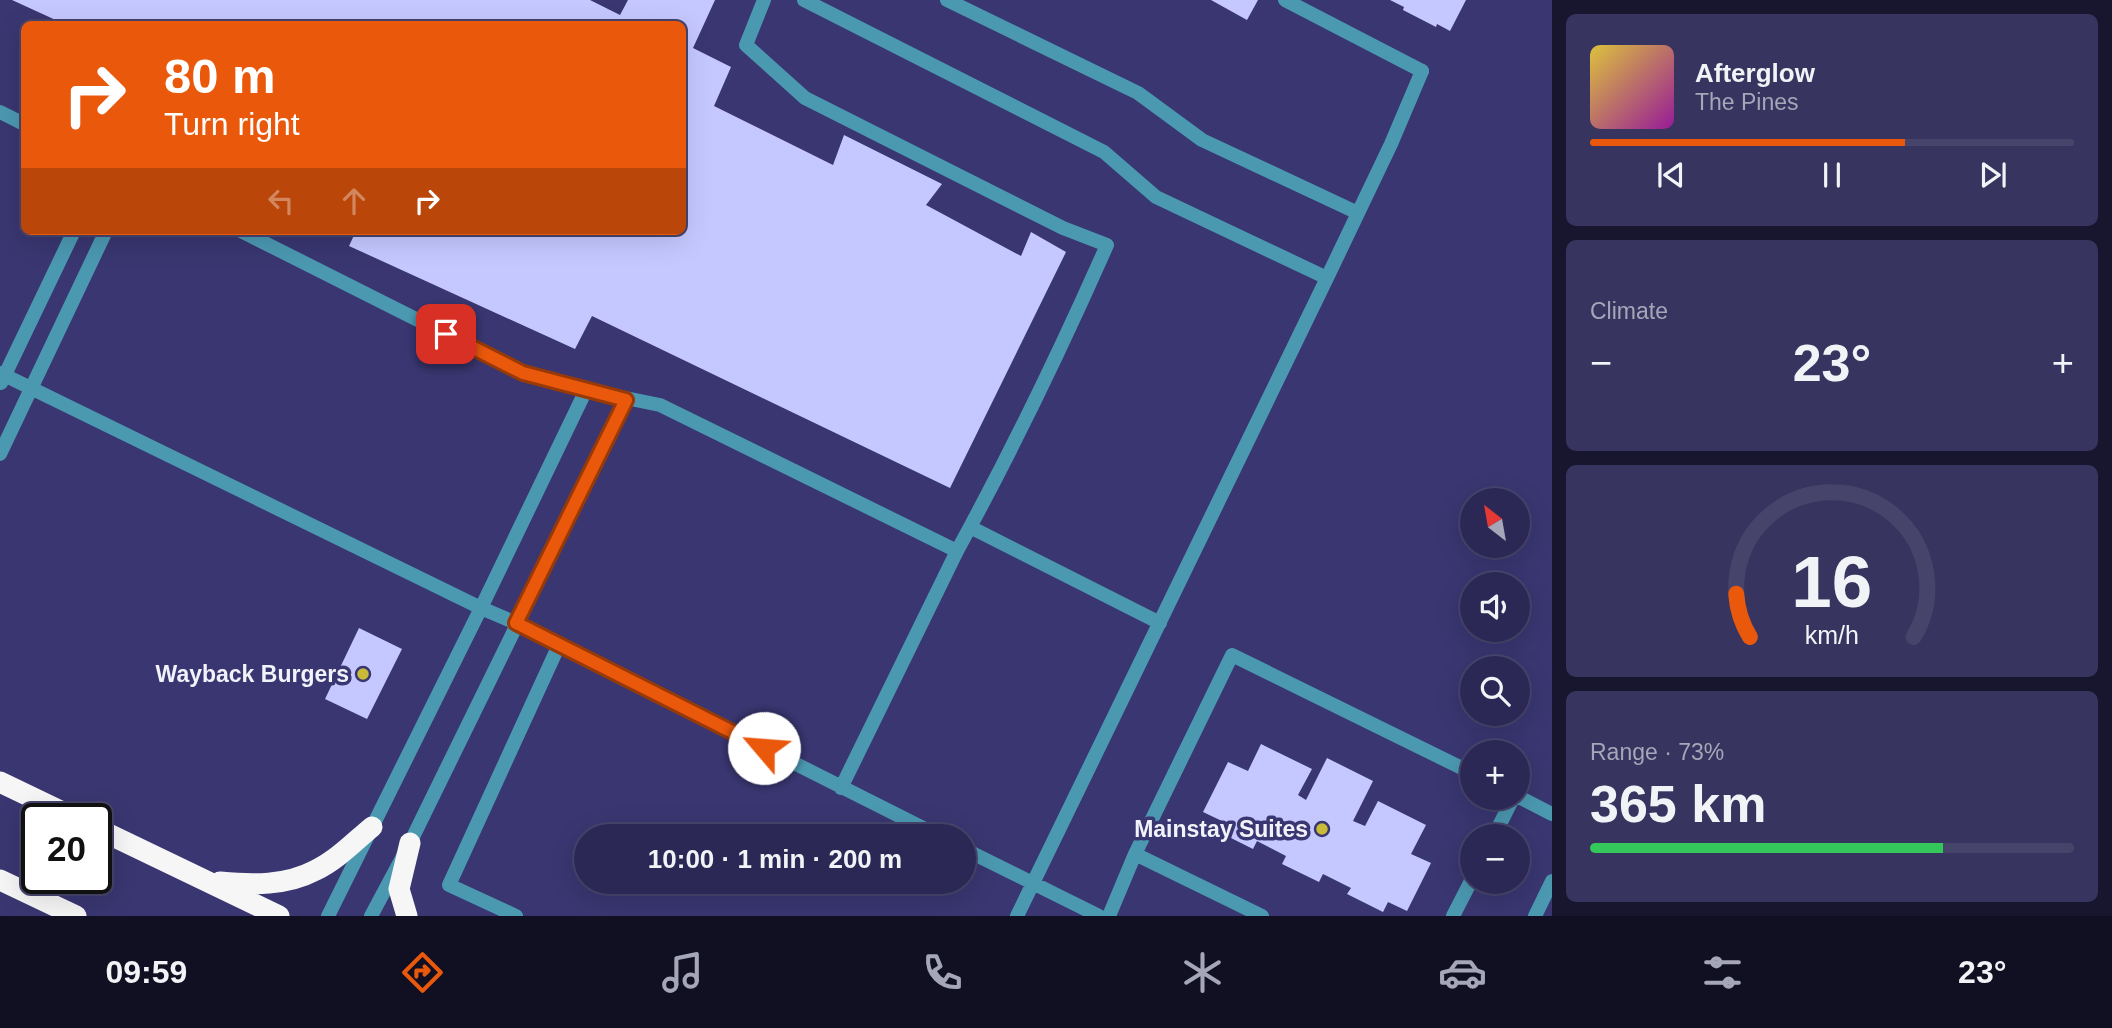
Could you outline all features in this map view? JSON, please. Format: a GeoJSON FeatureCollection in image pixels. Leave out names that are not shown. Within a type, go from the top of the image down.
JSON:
{"type":"FeatureCollection","features":[{"type":"Feature","properties":{"kind":"highway"},"geometry":{"type":"LineString","coordinates":[[0,782],[44,803]]}},
{"type":"Feature","properties":{"kind":"highway"},"geometry":{"type":"LineString","coordinates":[[204,880],[251,885],[292,880],[317,870],[372,827]]}},
{"type":"Feature","properties":{"kind":"highway"},"geometry":{"type":"LineString","coordinates":[[112,836],[279,916]]}},
{"type":"Feature","properties":{"kind":"highway"},"geometry":{"type":"LineString","coordinates":[[407,916],[398,889],[410,842]]}},
{"type":"Feature","properties":{"kind":"highway"},"geometry":{"type":"LineString","coordinates":[[0,880],[76,916]]}},
{"type":"Feature","properties":{"kind":"street"},"geometry":{"type":"LineString","coordinates":[[764,0],[746,45],[805,98],[1063,228],[1107,245],[999,474],[957,551],[841,788]]}},
{"type":"Feature","properties":{"kind":"street"},"geometry":{"type":"LineString","coordinates":[[804,0],[1104,152],[1156,197],[1327,278]]}},
{"type":"Feature","properties":{"kind":"street"},"geometry":{"type":"LineString","coordinates":[[947,0],[1138,93],[1202,140],[1358,213]]}},
{"type":"Feature","properties":{"kind":"street"},"geometry":{"type":"LineString","coordinates":[[1017,916],[1327,278],[1391,144],[1422,71],[1285,0]]}},
{"type":"Feature","properties":{"kind":"street"},"geometry":{"type":"LineString","coordinates":[[0,112],[21,122]]}},
{"type":"Feature","properties":{"kind":"street"},"geometry":{"type":"LineString","coordinates":[[72,235],[1,377],[32,389],[516,623],[914,824]]}},
{"type":"Feature","properties":{"kind":"street"},"geometry":{"type":"LineString","coordinates":[[0,454],[104,235]]}},
{"type":"Feature","properties":{"kind":"street"},"geometry":{"type":"LineString","coordinates":[[250,235],[523,373],[626,400],[660,405],[957,551]]}},
{"type":"Feature","properties":{"kind":"street"},"geometry":{"type":"LineString","coordinates":[[328,916],[586,390]]}},
{"type":"Feature","properties":{"kind":"street"},"geometry":{"type":"LineString","coordinates":[[371,916],[410,842],[626,400]]}},
{"type":"Feature","properties":{"kind":"street"},"geometry":{"type":"LineString","coordinates":[[970,527],[1160,623]]}},
{"type":"Feature","properties":{"kind":"street"},"geometry":{"type":"LineString","coordinates":[[516,916],[449,885],[559,645]]}},
{"type":"Feature","properties":{"kind":"street"},"geometry":{"type":"LineString","coordinates":[[1109,916],[1135,854],[1232,655],[1460,767]]}},
{"type":"Feature","properties":{"kind":"street"},"geometry":{"type":"LineString","coordinates":[[1530,804],[1552,814]]}},
{"type":"Feature","properties":{"kind":"street"},"geometry":{"type":"LineString","coordinates":[[1135,854],[1262,916]]}},
{"type":"Feature","properties":{"kind":"street"},"geometry":{"type":"LineString","coordinates":[[976,855],[1099,916]]}},
{"type":"Feature","properties":{"kind":"street"},"geometry":{"type":"LineString","coordinates":[[1535,916],[1552,881]]}},
{"type":"Feature","properties":{"kind":"street"},"geometry":{"type":"LineString","coordinates":[[1453,916],[1464,894]]}},
{"type":"Feature","properties":{"kind":"building"},"geometry":{"type":"Polygon","coordinates":[[[12,0],[590,0],[620,15],[628,0],[715,0],[693,48],[731,67],[714,106],[833,165],[844,135],[942,184],[926,205],[1021,256],[1031,232],[1066,252],[950,488],[592,316],[575,349],[349,246],[354,235],[686,235],[686,21],[58,21],[12,0]]]}},
{"type":"Feature","properties":{"kind":"building"},"geometry":{"type":"Polygon","coordinates":[[[1211,0],[1258,0],[1247,20],[1211,0]]]}},
{"type":"Feature","properties":{"kind":"building"},"geometry":{"type":"Polygon","coordinates":[[[1390,0],[1466,0],[1450,31],[1403,10],[1404,7],[1390,0]]]}},
{"type":"Feature","properties":{"kind":"building","name":"Wayback Burgers"},"geometry":{"type":"Polygon","coordinates":[[[359,628],[402,649],[367,719],[325,699],[359,628]]]}},
{"type":"Feature","properties":{"kind":"building","name":"Mainstay Suites"},"geometry":{"type":"Polygon","coordinates":[[[1261,744],[1312,769],[1298,795],[1306,800],[1327,758],[1373,781],[1353,821],[1365,826],[1378,801],[1426,825],[1411,854],[1431,863],[1407,911],[1388,902],[1383,912],[1347,894],[1351,888],[1323,874],[1319,882],[1282,864],[1286,856],[1257,841],[1253,849],[1219,832],[1224,822],[1203,812],[1228,762],[1248,771],[1261,744]]]}},
{"type":"Feature","properties":{"kind":"place","name":"Wayback Burgers"},"geometry":{"type":"Point","coordinates":[363,674]}},
{"type":"Feature","properties":{"kind":"place","name":"Mainstay Suites"},"geometry":{"type":"Point","coordinates":[1322,829]}},
{"type":"Feature","properties":{"kind":"route"},"geometry":{"type":"LineString","coordinates":[[446,334],[523,373],[626,400],[516,623],[764,748]]}}]}
